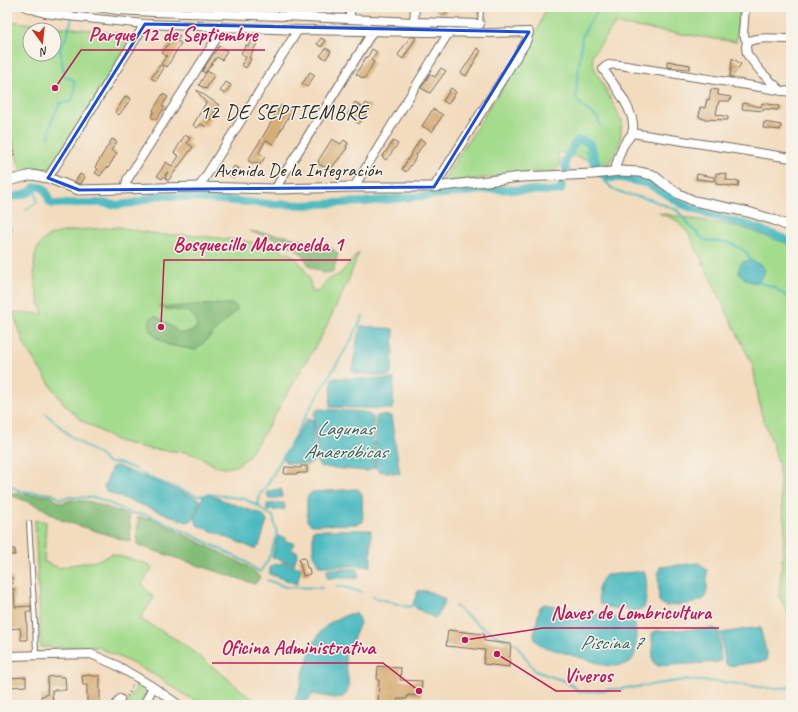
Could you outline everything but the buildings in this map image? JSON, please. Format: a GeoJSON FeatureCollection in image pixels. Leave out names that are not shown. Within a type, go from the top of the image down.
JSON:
{"type":"FeatureCollection","features":[{"type":"Feature","properties":{"kind":"street"},"geometry":{"type":"LineString","coordinates":[[26,7],[45,13],[84,18],[145,24],[223,28],[491,33],[529,32],[526,42],[434,187]]}},
{"type":"Feature","properties":{"kind":"street"},"geometry":{"type":"LineString","coordinates":[[98,7],[118,10],[220,10],[284,16],[480,24]]}},
{"type":"Feature","properties":{"kind":"street"},"geometry":{"type":"LineString","coordinates":[[284,7],[284,16]]}},
{"type":"Feature","properties":{"kind":"street"},"geometry":{"type":"LineString","coordinates":[[350,7],[350,19]]}},
{"type":"Feature","properties":{"kind":"street"},"geometry":{"type":"LineString","coordinates":[[414,22],[415,7]]}},
{"type":"Feature","properties":{"kind":"street"},"geometry":{"type":"LineString","coordinates":[[745,7],[743,33],[747,42],[747,54],[762,73],[782,91]]}},
{"type":"Feature","properties":{"kind":"street"},"geometry":{"type":"LineString","coordinates":[[48,178],[145,24]]}},
{"type":"Feature","properties":{"kind":"street"},"geometry":{"type":"LineString","coordinates":[[125,190],[127,180],[223,28]]}},
{"type":"Feature","properties":{"kind":"street"},"geometry":{"type":"LineString","coordinates":[[199,187],[298,30]]}},
{"type":"Feature","properties":{"kind":"street"},"geometry":{"type":"LineString","coordinates":[[275,189],[374,31]]}},
{"type":"Feature","properties":{"kind":"street"},"geometry":{"type":"LineString","coordinates":[[354,187],[449,32]]}},
{"type":"Feature","properties":{"kind":"street"},"geometry":{"type":"LineString","coordinates":[[747,42],[761,39],[791,40]]}},
{"type":"Feature","properties":{"kind":"street"},"geometry":{"type":"LineString","coordinates":[[611,172],[626,141],[632,133],[633,119],[618,89],[603,69],[606,66],[611,64],[626,66],[791,92]]}},
{"type":"Feature","properties":{"kind":"street"},"geometry":{"type":"LineString","coordinates":[[632,133],[791,158]]}},
{"type":"Feature","properties":{"kind":"street","name":"Avenida De la Integración"},"geometry":{"type":"LineString","coordinates":[[7,181],[32,175],[48,178],[79,190],[199,187],[275,189],[434,187],[521,177],[593,174],[620,171],[639,172],[653,175],[678,194],[694,201],[748,212],[791,227]]}},
{"type":"Feature","properties":{"kind":"street"},"geometry":{"type":"LineString","coordinates":[[7,656],[91,654],[131,674],[179,705]]}},
{"type":"Feature","properties":{"kind":"street"},"geometry":{"type":"LineString","coordinates":[[144,705],[153,687]]}},
{"type":"Feature","properties":{"kind":"lane"},"geometry":{"type":"LineString","coordinates":[[480,24],[481,7]]}},
{"type":"Feature","properties":{"kind":"lane"},"geometry":{"type":"LineString","coordinates":[[29,523],[36,656]]}},
{"type":"Feature","properties":{"kind":"path"},"geometry":{"type":"LineString","coordinates":[[118,702],[127,696],[132,688],[133,682],[131,674]]}},
{"type":"Feature","properties":{"kind":"highlighted area"},"geometry":{"type":"Polygon","coordinates":[[[145,24],[529,32],[434,187],[79,190],[48,178],[145,24]]]}},
{"type":"Feature","properties":{"kind":"green space"},"geometry":{"type":"Polygon","coordinates":[[[546,7],[740,7],[736,42],[615,24],[592,56],[594,67],[622,121],[620,142],[608,165],[558,152],[560,166],[555,171],[514,174],[441,184],[537,32],[546,7]]]}},
{"type":"Feature","properties":{"kind":"green space"},"geometry":{"type":"Polygon","coordinates":[[[7,21],[22,23],[22,62],[62,62],[62,27],[127,34],[132,39],[57,159],[48,169],[20,168],[7,123],[7,21]]]}},
{"type":"Feature","properties":{"kind":"green space"},"geometry":{"type":"Polygon","coordinates":[[[659,213],[740,227],[791,245],[791,619],[779,596],[785,528],[780,489],[779,465],[761,413],[753,366],[689,234],[676,220],[659,213]]]}},
{"type":"Feature","properties":{"kind":"green space"},"geometry":{"type":"Polygon","coordinates":[[[119,227],[161,235],[191,235],[238,240],[265,245],[293,255],[303,267],[309,278],[312,292],[320,291],[327,280],[340,274],[359,252],[348,281],[322,335],[264,433],[247,458],[236,466],[225,468],[215,466],[199,456],[185,452],[150,449],[117,441],[81,420],[65,405],[25,346],[13,312],[43,314],[34,274],[36,254],[40,245],[46,238],[60,233],[119,227]]]}},
{"type":"Feature","properties":{"kind":"green space"},"geometry":{"type":"Polygon","coordinates":[[[249,231],[286,236],[317,243],[333,249],[338,254],[333,272],[323,273],[310,267],[302,254],[286,243],[249,231]]]}},
{"type":"Feature","properties":{"kind":"green space"},"geometry":{"type":"Polygon","coordinates":[[[231,304],[236,306],[237,310],[196,350],[168,345],[156,337],[149,329],[151,318],[156,316],[180,333],[192,332],[197,326],[196,319],[189,312],[165,309],[159,306],[176,307],[231,304]]]}},
{"type":"Feature","properties":{"kind":"green space"},"geometry":{"type":"Polygon","coordinates":[[[7,493],[52,496],[57,501],[62,503],[72,500],[91,502],[129,515],[131,542],[61,520],[39,506],[7,493]]]}},
{"type":"Feature","properties":{"kind":"green space"},"geometry":{"type":"Polygon","coordinates":[[[138,517],[151,518],[249,567],[260,577],[255,584],[137,545],[138,517]]]}},
{"type":"Feature","properties":{"kind":"green space"},"geometry":{"type":"Polygon","coordinates":[[[35,520],[46,522],[44,562],[60,568],[96,561],[112,554],[148,564],[152,569],[142,584],[154,598],[140,619],[179,641],[259,705],[204,705],[185,695],[150,672],[98,647],[41,647],[35,520]]]}},
{"type":"Feature","properties":{"kind":"green space"},"geometry":{"type":"Polygon","coordinates":[[[136,683],[147,690],[140,705],[125,705],[135,690],[136,683]]]}},
{"type":"Feature","properties":{"kind":"water"},"geometry":{"type":"Polygon","coordinates":[[[751,260],[761,265],[765,270],[763,276],[758,282],[752,282],[744,278],[739,273],[739,268],[742,262],[751,260]]]}},
{"type":"Feature","properties":{"kind":"water","name":"Lagunas Anaeróbicas"},"geometry":{"type":"Polygon","coordinates":[[[361,326],[393,329],[392,370],[390,375],[386,376],[355,373],[352,370],[361,326]]]}},
{"type":"Feature","properties":{"kind":"water","name":"Lagunas Anaeróbicas"},"geometry":{"type":"Polygon","coordinates":[[[332,378],[394,379],[393,409],[330,407],[332,378]]]}},
{"type":"Feature","properties":{"kind":"water","name":"Lagunas Anaeróbicas"},"geometry":{"type":"Polygon","coordinates":[[[318,409],[365,412],[373,417],[374,468],[367,471],[321,467],[317,463],[314,413],[318,409]]]}},
{"type":"Feature","properties":{"kind":"water","name":"Lagunas Anaeróbicas"},"geometry":{"type":"Polygon","coordinates":[[[380,415],[391,416],[400,474],[379,471],[375,467],[376,417],[380,415]]]}},
{"type":"Feature","properties":{"kind":"water","name":"Lagunas Anaeróbicas"},"geometry":{"type":"Polygon","coordinates":[[[307,419],[313,419],[314,462],[308,465],[286,463],[283,458],[307,419]]]}},
{"type":"Feature","properties":{"kind":"water"},"geometry":{"type":"Polygon","coordinates":[[[117,466],[200,500],[193,520],[187,522],[107,492],[104,487],[112,467],[117,466]]]}},
{"type":"Feature","properties":{"kind":"water"},"geometry":{"type":"Polygon","coordinates":[[[281,489],[282,497],[269,499],[267,491],[281,489]]]}},
{"type":"Feature","properties":{"kind":"water","name":"Lagunas Anaeróbicas"},"geometry":{"type":"Polygon","coordinates":[[[358,489],[362,494],[363,522],[358,524],[312,525],[307,521],[307,497],[312,492],[358,489]]]}},
{"type":"Feature","properties":{"kind":"water"},"geometry":{"type":"Polygon","coordinates":[[[209,495],[263,515],[267,521],[259,546],[255,549],[197,525],[195,518],[203,496],[209,495]]]}},
{"type":"Feature","properties":{"kind":"water"},"geometry":{"type":"Polygon","coordinates":[[[284,503],[285,509],[267,511],[267,504],[284,503]]]}},
{"type":"Feature","properties":{"kind":"water"},"geometry":{"type":"Polygon","coordinates":[[[313,530],[371,530],[371,566],[319,566],[313,555],[313,530]]]}},
{"type":"Feature","properties":{"kind":"water"},"geometry":{"type":"Polygon","coordinates":[[[278,536],[286,538],[285,541],[294,543],[291,550],[298,552],[294,564],[272,557],[278,536]]]}},
{"type":"Feature","properties":{"kind":"water"},"geometry":{"type":"Polygon","coordinates":[[[282,562],[301,568],[297,584],[269,574],[271,566],[282,562]]]}},
{"type":"Feature","properties":{"kind":"water"},"geometry":{"type":"Polygon","coordinates":[[[699,563],[707,570],[707,590],[704,599],[691,604],[665,606],[659,601],[658,574],[660,567],[699,563]]]}},
{"type":"Feature","properties":{"kind":"water"},"geometry":{"type":"Polygon","coordinates":[[[327,569],[358,569],[358,578],[327,578],[327,569]]]}},
{"type":"Feature","properties":{"kind":"water"},"geometry":{"type":"Polygon","coordinates":[[[644,571],[647,589],[644,608],[636,611],[608,607],[600,604],[598,589],[600,583],[606,575],[644,571]]]}},
{"type":"Feature","properties":{"kind":"water"},"geometry":{"type":"Polygon","coordinates":[[[418,591],[435,594],[445,600],[438,616],[434,618],[416,608],[413,603],[418,591]]]}},
{"type":"Feature","properties":{"kind":"water","name":"Piscina 7"},"geometry":{"type":"Polygon","coordinates":[[[544,604],[629,620],[635,623],[636,649],[632,659],[626,664],[608,666],[541,646],[535,640],[534,634],[540,607],[544,604]]]}},
{"type":"Feature","properties":{"kind":"water"},"geometry":{"type":"Polygon","coordinates":[[[349,614],[357,614],[360,623],[352,642],[346,649],[345,657],[349,687],[346,694],[341,698],[334,698],[313,694],[303,705],[296,704],[296,697],[307,662],[313,645],[321,631],[329,623],[349,614]]]}},
{"type":"Feature","properties":{"kind":"water"},"geometry":{"type":"Polygon","coordinates":[[[760,627],[767,655],[766,661],[728,666],[725,662],[721,633],[760,627]]]}},
{"type":"Feature","properties":{"kind":"water"},"geometry":{"type":"Polygon","coordinates":[[[714,628],[719,631],[721,660],[719,662],[658,666],[653,662],[652,633],[656,631],[714,628]]]}},
{"type":"Feature","properties":{"kind":"waterway"},"geometry":{"type":"LineString","coordinates":[[73,14],[75,7]]}},
{"type":"Feature","properties":{"kind":"waterway"},"geometry":{"type":"LineString","coordinates":[[598,7],[596,14],[582,37],[576,98],[583,107],[598,118],[600,126]]}},
{"type":"Feature","properties":{"kind":"waterway"},"geometry":{"type":"LineString","coordinates":[[49,138],[51,123],[60,103],[71,102],[75,91],[74,80],[64,76],[60,49],[67,36],[72,18]]}},
{"type":"Feature","properties":{"kind":"waterway"},"geometry":{"type":"LineString","coordinates":[[566,171],[565,161],[575,143],[579,140],[584,141],[591,145],[597,166],[605,177],[622,178],[649,184],[682,204],[710,215],[745,224],[791,241]]}},
{"type":"Feature","properties":{"kind":"waterway"},"geometry":{"type":"LineString","coordinates":[[586,150],[596,171]]}},
{"type":"Feature","properties":{"kind":"waterway"},"geometry":{"type":"LineString","coordinates":[[600,176],[613,189],[626,194],[649,199],[677,210],[704,240],[730,243],[745,251],[751,262]]}},
{"type":"Feature","properties":{"kind":"waterway"},"geometry":{"type":"LineString","coordinates":[[7,194],[15,197],[30,192],[35,187],[42,187],[46,192],[50,203],[54,204],[101,203],[116,205],[134,203],[159,195],[270,204],[304,205],[364,202],[492,189],[552,191],[561,190],[562,182]]}},
{"type":"Feature","properties":{"kind":"waterway"},"geometry":{"type":"LineString","coordinates":[[26,210],[37,202],[35,187]]}},
{"type":"Feature","properties":{"kind":"waterway"},"geometry":{"type":"LineString","coordinates":[[7,235],[12,227]]}},
{"type":"Feature","properties":{"kind":"waterway"},"geometry":{"type":"LineString","coordinates":[[757,280],[758,282],[774,287],[791,300]]}},
{"type":"Feature","properties":{"kind":"waterway"},"geometry":{"type":"LineString","coordinates":[[7,484],[20,491],[53,494],[60,499],[71,497],[97,498],[131,513],[148,515],[246,562],[260,572],[268,560],[277,534],[273,516],[258,506],[260,494],[266,487],[309,410],[350,342],[363,316]]}},
{"type":"Feature","properties":{"kind":"waterway"},"geometry":{"type":"LineString","coordinates":[[46,414],[72,437],[102,457],[107,463],[118,463],[133,468],[148,477],[197,496],[209,494],[245,499],[258,506]]}},
{"type":"Feature","properties":{"kind":"waterway"},"geometry":{"type":"LineString","coordinates":[[267,580],[286,587],[322,588]]}},
{"type":"Feature","properties":{"kind":"waterway"},"geometry":{"type":"LineString","coordinates":[[336,587],[344,587],[361,592]]}},
{"type":"Feature","properties":{"kind":"waterway"},"geometry":{"type":"LineString","coordinates":[[373,597],[408,607],[414,605]]}},
{"type":"Feature","properties":{"kind":"waterway"},"geometry":{"type":"LineString","coordinates":[[455,606],[479,625],[499,637],[516,644],[535,671],[565,681],[581,692],[637,687],[684,680],[723,682],[767,688],[791,687]]}},
{"type":"Feature","properties":{"kind":"place","name":"Parque 12 de Septiembre"},"geometry":{"type":"Point","coordinates":[55,88]}},
{"type":"Feature","properties":{"kind":"place","name":"Bosquecillo Macrocelda 1"},"geometry":{"type":"Point","coordinates":[161,327]}},
{"type":"Feature","properties":{"kind":"place","name":"Naves de Lombricultura"},"geometry":{"type":"Point","coordinates":[465,640]}},
{"type":"Feature","properties":{"kind":"place","name":"Viveros"},"geometry":{"type":"Point","coordinates":[497,654]}},
{"type":"Feature","properties":{"kind":"place","name":"Oficina Administrativa"},"geometry":{"type":"Point","coordinates":[419,691]}},
{"type":"Feature","properties":{"kind":"district","name":"12 DE SEPTIEMBRE"},"geometry":{"type":"Point","coordinates":[284,112]}}]}
